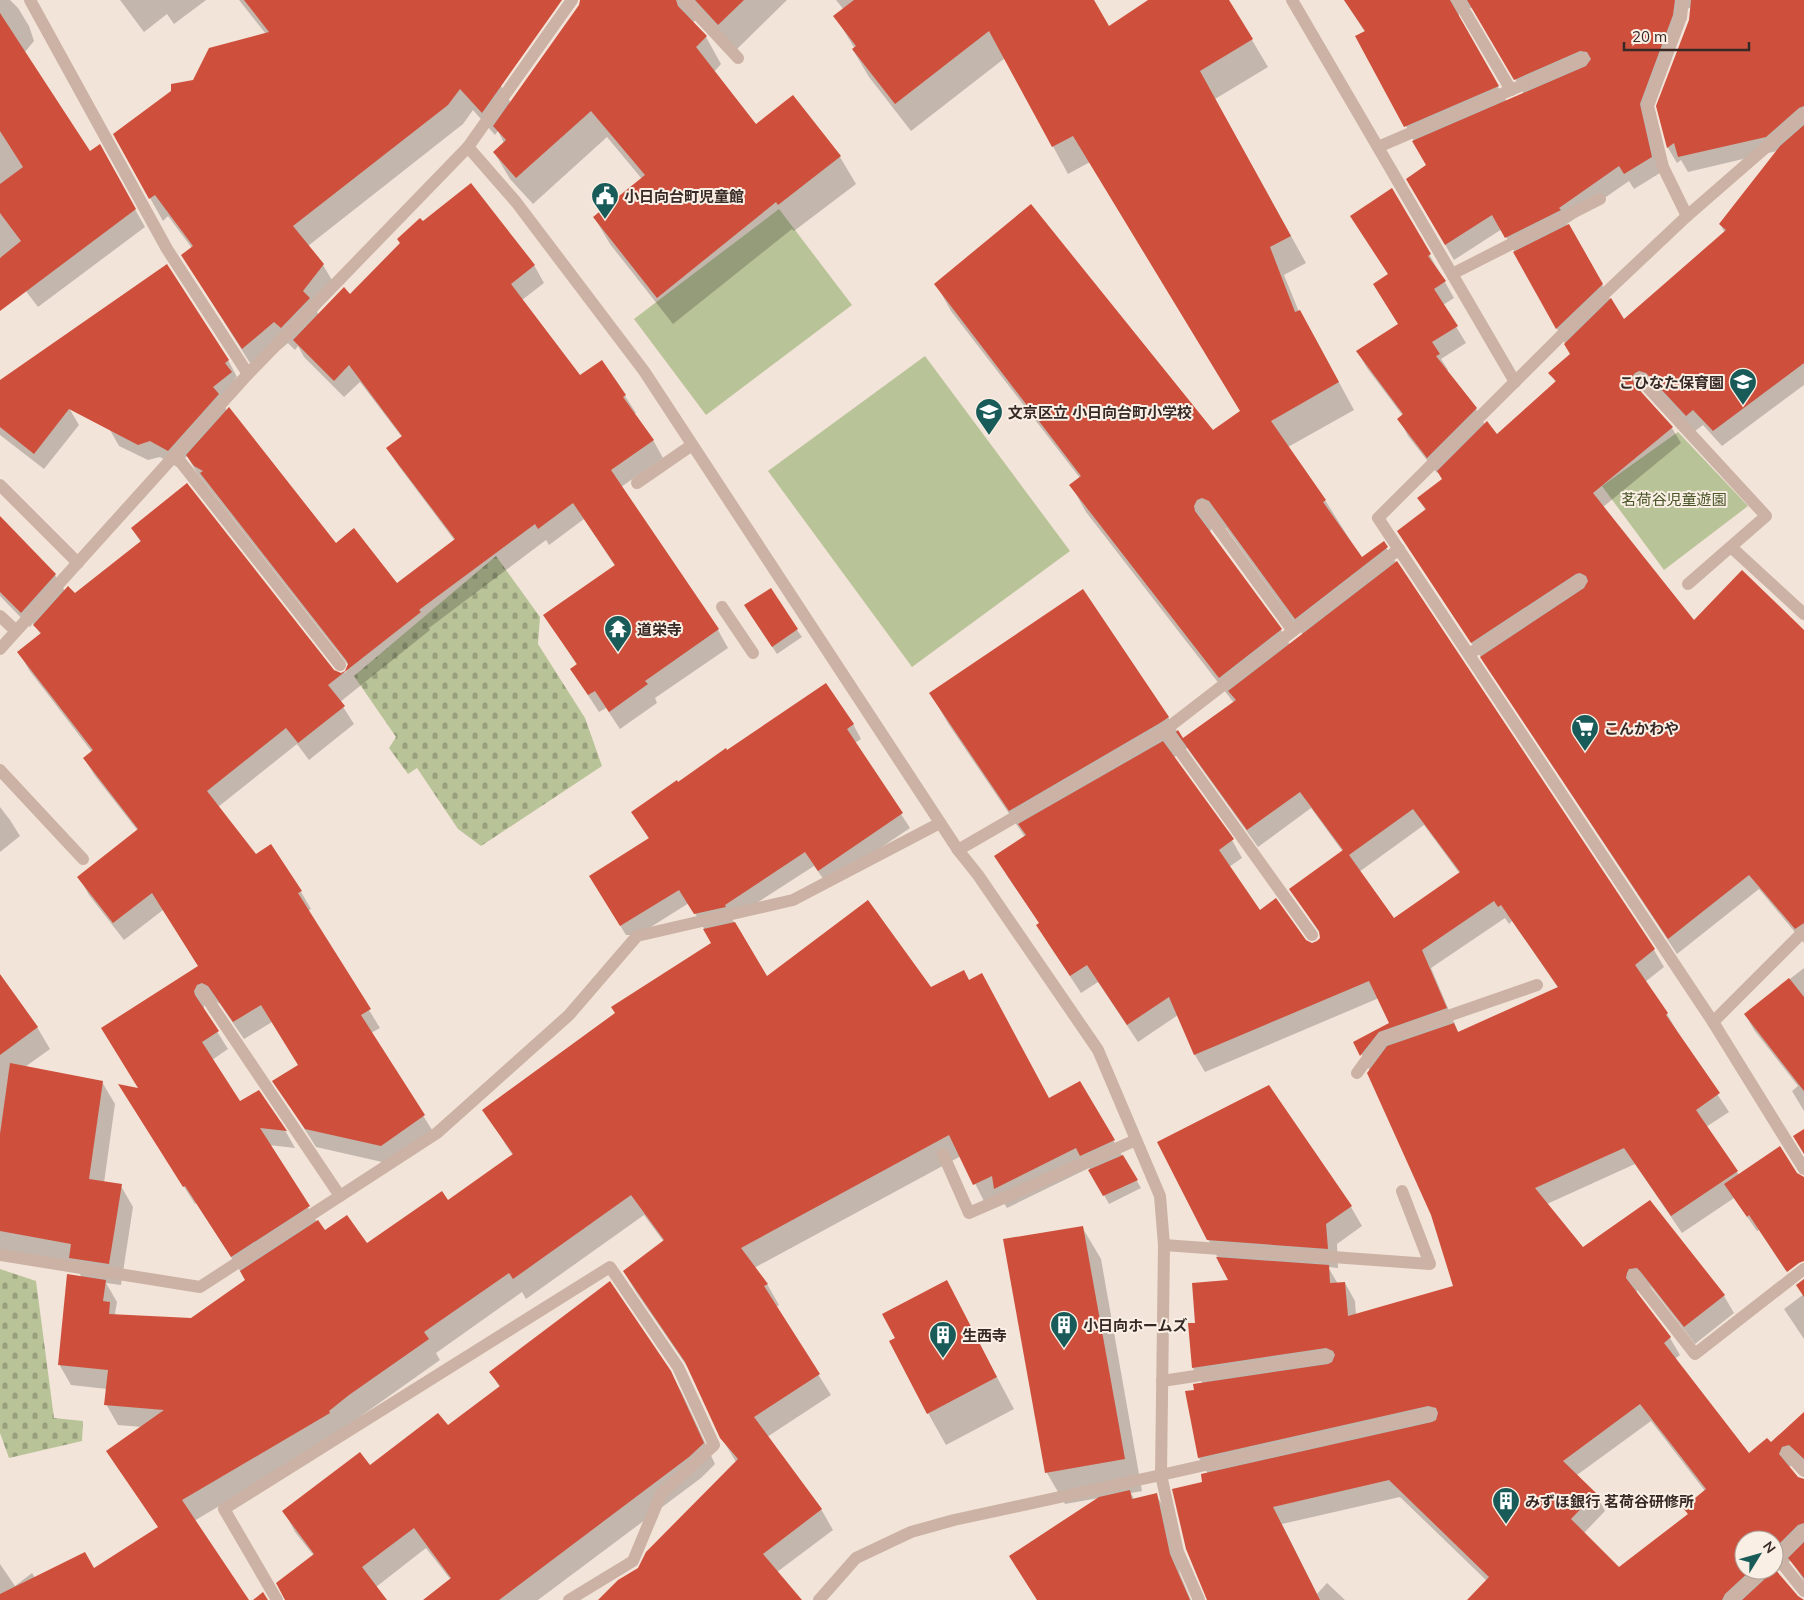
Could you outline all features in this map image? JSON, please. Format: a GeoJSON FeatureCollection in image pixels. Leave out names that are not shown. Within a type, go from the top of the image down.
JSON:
{"type":"FeatureCollection","features":[{"type":"Feature","properties":{"kind":"street"},"geometry":{"type":"LineString","coordinates":[[30,0],[167,249],[248,374]]}},
{"type":"Feature","properties":{"kind":"street"},"geometry":{"type":"LineString","coordinates":[[0,649],[248,374],[468,147],[572,0]]}},
{"type":"Feature","properties":{"kind":"street"},"geometry":{"type":"LineString","coordinates":[[684,0],[738,58]]}},
{"type":"Feature","properties":{"kind":"street"},"geometry":{"type":"LineString","coordinates":[[1292,0],[1515,382]]}},
{"type":"Feature","properties":{"kind":"street"},"geometry":{"type":"LineString","coordinates":[[1458,0],[1511,90]]}},
{"type":"Feature","properties":{"kind":"street"},"geometry":{"type":"LineString","coordinates":[[1683,0],[1681,17],[1648,106],[1663,167],[1687,216]]}},
{"type":"Feature","properties":{"kind":"street"},"geometry":{"type":"LineString","coordinates":[[1378,147],[1583,59]]}},
{"type":"Feature","properties":{"kind":"street"},"geometry":{"type":"LineString","coordinates":[[1804,114],[1687,216],[1582,315],[1378,518],[1712,1022],[1804,1170]]}},
{"type":"Feature","properties":{"kind":"street"},"geometry":{"type":"LineString","coordinates":[[468,147],[516,202],[644,371],[958,850],[1098,1050],[1160,1196],[1164,1245],[1161,1475],[1178,1552],[1199,1600]]}},
{"type":"Feature","properties":{"kind":"street"},"geometry":{"type":"LineString","coordinates":[[1452,274],[1600,199]]}},
{"type":"Feature","properties":{"kind":"street"},"geometry":{"type":"LineString","coordinates":[[1640,379],[1766,516],[1688,584]]}},
{"type":"Feature","properties":{"kind":"street"},"geometry":{"type":"LineString","coordinates":[[637,482],[692,445]]}},
{"type":"Feature","properties":{"kind":"street"},"geometry":{"type":"LineString","coordinates":[[176,456],[340,665]]}},
{"type":"Feature","properties":{"kind":"street"},"geometry":{"type":"LineString","coordinates":[[0,485],[78,563]]}},
{"type":"Feature","properties":{"kind":"street"},"geometry":{"type":"LineString","coordinates":[[1202,506],[1293,631]]}},
{"type":"Feature","properties":{"kind":"street"},"geometry":{"type":"LineString","coordinates":[[1731,547],[1804,614]]}},
{"type":"Feature","properties":{"kind":"street"},"geometry":{"type":"LineString","coordinates":[[958,850],[1165,730],[1399,549]]}},
{"type":"Feature","properties":{"kind":"street"},"geometry":{"type":"LineString","coordinates":[[1469,654],[1580,581]]}},
{"type":"Feature","properties":{"kind":"street"},"geometry":{"type":"LineString","coordinates":[[722,607],[753,653]]}},
{"type":"Feature","properties":{"kind":"street"},"geometry":{"type":"LineString","coordinates":[[0,616],[16,631]]}},
{"type":"Feature","properties":{"kind":"street"},"geometry":{"type":"LineString","coordinates":[[1165,730],[1312,935]]}},
{"type":"Feature","properties":{"kind":"street"},"geometry":{"type":"LineString","coordinates":[[0,770],[83,860]]}},
{"type":"Feature","properties":{"kind":"street"},"geometry":{"type":"LineString","coordinates":[[0,1255],[200,1287],[437,1133],[569,1015],[637,936],[793,900],[940,823]]}},
{"type":"Feature","properties":{"kind":"street"},"geometry":{"type":"LineString","coordinates":[[1712,1022],[1804,931]]}},
{"type":"Feature","properties":{"kind":"street"},"geometry":{"type":"LineString","coordinates":[[1357,1073],[1382,1040],[1538,985]]}},
{"type":"Feature","properties":{"kind":"street"},"geometry":{"type":"LineString","coordinates":[[202,991],[340,1196]]}},
{"type":"Feature","properties":{"kind":"street"},"geometry":{"type":"LineString","coordinates":[[943,1154],[969,1213],[1136,1140]]}},
{"type":"Feature","properties":{"kind":"street"},"geometry":{"type":"LineString","coordinates":[[1164,1245],[1430,1264],[1402,1191]]}},
{"type":"Feature","properties":{"kind":"street"},"geometry":{"type":"LineString","coordinates":[[277,1600],[224,1509],[610,1268],[678,1366],[714,1445],[661,1494],[633,1561],[570,1600]]}},
{"type":"Feature","properties":{"kind":"street"},"geometry":{"type":"LineString","coordinates":[[1634,1276],[1695,1354],[1804,1269]]}},
{"type":"Feature","properties":{"kind":"street"},"geometry":{"type":"LineString","coordinates":[[1162,1381],[1327,1356]]}},
{"type":"Feature","properties":{"kind":"street"},"geometry":{"type":"LineString","coordinates":[[819,1600],[856,1558],[911,1532],[954,1520],[1430,1414]]}},
{"type":"Feature","properties":{"kind":"street"},"geometry":{"type":"LineString","coordinates":[[1787,1453],[1804,1471]]}},
{"type":"Feature","properties":{"kind":"street"},"geometry":{"type":"LineString","coordinates":[[1784,1550],[1804,1531]]}},
{"type":"Feature","properties":{"kind":"street"},"geometry":{"type":"LineString","coordinates":[[1784,1567],[1804,1591]]}},
{"type":"Feature","properties":{"kind":"street"},"geometry":{"type":"LineString","coordinates":[[1730,1600],[1752,1580]]}},
{"type":"Feature","properties":{"kind":"green space"},"geometry":{"type":"Polygon","coordinates":[[[779,209],[852,305],[706,415],[634,319],[779,209]]]}},
{"type":"Feature","properties":{"kind":"green space"},"geometry":{"type":"Polygon","coordinates":[[[925,356],[1070,551],[912,667],[768,471],[925,356]]]}},
{"type":"Feature","properties":{"kind":"green space","name":"茗荷谷児童遊園"},"geometry":{"type":"Polygon","coordinates":[[[1678,432],[1748,506],[1664,570],[1602,486],[1678,432]]]}},
{"type":"Feature","properties":{"kind":"green space"},"geometry":{"type":"Polygon","coordinates":[[[496,556],[540,617],[538,644],[585,718],[602,766],[481,846],[458,829],[417,768],[408,774],[389,748],[396,737],[354,676],[496,556]]]}},
{"type":"Feature","properties":{"kind":"green space"},"geometry":{"type":"Polygon","coordinates":[[[0,1269],[36,1281],[54,1418],[83,1421],[82,1441],[9,1458],[0,1433],[0,1269]]]}},
{"type":"Feature","properties":{"kind":"building"},"geometry":{"type":"Polygon","coordinates":[[[244,0],[562,0],[482,113],[460,89],[448,105],[293,226],[324,264],[303,291],[310,298],[281,328],[274,322],[242,349],[181,255],[193,246],[155,195],[149,199],[113,134],[171,91],[171,84],[193,80],[209,48],[269,32],[244,0]]]}},
{"type":"Feature","properties":{"kind":"building"},"geometry":{"type":"Polygon","coordinates":[[[580,0],[676,0],[678,6],[707,36],[696,47],[756,124],[793,95],[841,156],[778,205],[776,202],[657,298],[593,217],[645,175],[591,111],[516,178],[493,152],[506,140],[493,126],[579,5],[580,0]]]}},
{"type":"Feature","properties":{"kind":"building"},"geometry":{"type":"Polygon","coordinates":[[[695,0],[744,0],[718,25],[695,0]]]}},
{"type":"Feature","properties":{"kind":"building"},"geometry":{"type":"Polygon","coordinates":[[[854,0],[1094,0],[1109,26],[1148,0],[1229,0],[1253,39],[1200,71],[1291,236],[1270,247],[1295,312],[1300,310],[1339,382],[1271,421],[1326,500],[1323,502],[1362,557],[1384,541],[1388,547],[1295,619],[1209,501],[1202,498],[1197,500],[1194,506],[1195,511],[1282,629],[1219,678],[1069,485],[1081,476],[934,284],[1031,204],[1213,430],[1240,411],[1073,136],[1052,147],[989,31],[895,104],[852,49],[856,46],[833,16],[854,0]]]}},
{"type":"Feature","properties":{"kind":"building"},"geometry":{"type":"Polygon","coordinates":[[[1344,0],[1450,0],[1499,86],[1404,127],[1355,36],[1365,31],[1344,0]]]}},
{"type":"Feature","properties":{"kind":"building"},"geometry":{"type":"Polygon","coordinates":[[[1467,0],[1675,0],[1673,15],[1640,104],[1652,157],[1624,174],[1619,166],[1559,208],[1561,210],[1505,238],[1492,215],[1445,245],[1406,179],[1426,165],[1412,141],[1586,66],[1591,59],[1587,52],[1580,51],[1514,80],[1467,0]]]}},
{"type":"Feature","properties":{"kind":"building"},"geometry":{"type":"Polygon","coordinates":[[[1691,0],[1804,0],[1804,106],[1799,108],[1766,137],[1678,157],[1674,143],[1667,148],[1656,106],[1689,20],[1691,0]]]}},
{"type":"Feature","properties":{"kind":"building"},"geometry":{"type":"Polygon","coordinates":[[[0,13],[90,151],[100,144],[136,209],[0,311],[0,258],[21,241],[0,213],[0,184],[23,167],[0,131],[0,13]]]}},
{"type":"Feature","properties":{"kind":"building"},"geometry":{"type":"Polygon","coordinates":[[[1804,125],[1804,363],[1713,431],[1693,410],[1686,416],[1646,373],[1639,371],[1635,373],[1632,377],[1634,384],[1673,427],[1593,493],[1694,620],[1742,570],[1804,630],[1804,923],[1795,929],[1749,875],[1668,939],[1480,657],[1584,588],[1588,581],[1586,576],[1580,573],[1576,574],[1471,643],[1397,531],[1426,509],[1417,498],[1442,479],[1437,471],[1487,421],[1497,434],[1556,381],[1548,373],[1570,354],[1564,344],[1611,298],[1624,319],[1726,230],[1719,224],[1780,146],[1804,125]]]}},
{"type":"Feature","properties":{"kind":"building"},"geometry":{"type":"Polygon","coordinates":[[[471,183],[535,265],[511,284],[580,375],[602,360],[626,395],[623,397],[654,440],[611,470],[719,629],[645,681],[648,684],[609,712],[595,691],[588,695],[570,669],[577,664],[543,615],[615,565],[573,503],[538,529],[535,524],[419,610],[421,612],[328,685],[345,706],[298,743],[286,728],[207,791],[256,854],[271,844],[302,891],[298,893],[371,1009],[361,1015],[425,1115],[381,1146],[305,1129],[272,1081],[298,1065],[261,1005],[233,1022],[208,986],[202,983],[197,985],[194,991],[195,995],[219,1031],[202,1042],[240,1101],[259,1090],[287,1131],[260,1128],[310,1206],[231,1257],[185,1186],[183,1187],[118,1084],[138,1088],[101,1028],[198,966],[152,893],[113,923],[77,877],[138,829],[83,758],[93,750],[17,652],[41,633],[33,625],[68,586],[75,593],[141,541],[131,528],[187,483],[334,670],[341,673],[345,671],[348,664],[346,660],[200,473],[203,471],[194,466],[186,455],[229,407],[336,543],[354,528],[397,583],[455,539],[386,448],[402,436],[349,365],[334,381],[293,340],[344,287],[350,294],[400,243],[397,239],[420,218],[423,221],[471,183]]]}},
{"type":"Feature","properties":{"kind":"building"},"geometry":{"type":"Polygon","coordinates":[[[1392,188],[1431,254],[1428,256],[1446,281],[1434,289],[1458,326],[1432,342],[1440,354],[1436,356],[1477,408],[1427,458],[1397,419],[1403,414],[1356,351],[1398,324],[1373,284],[1388,274],[1350,216],[1392,188]]]}},
{"type":"Feature","properties":{"kind":"building"},"geometry":{"type":"Polygon","coordinates":[[[1569,224],[1603,284],[1556,329],[1513,252],[1569,224]]]}},
{"type":"Feature","properties":{"kind":"building"},"geometry":{"type":"Polygon","coordinates":[[[167,264],[229,360],[225,363],[232,372],[213,387],[219,394],[168,451],[150,441],[138,445],[69,409],[34,454],[0,427],[0,380],[167,264]]]}},
{"type":"Feature","properties":{"kind":"building"},"geometry":{"type":"Polygon","coordinates":[[[0,516],[56,574],[21,613],[0,592],[0,516]]]}},
{"type":"Feature","properties":{"kind":"building"},"geometry":{"type":"Polygon","coordinates":[[[1397,561],[1655,949],[1635,965],[1668,1013],[1666,1015],[1720,1093],[1696,1110],[1738,1171],[1671,1216],[1624,1148],[1535,1188],[1583,1247],[1650,1200],[1725,1295],[1684,1327],[1637,1268],[1629,1269],[1626,1278],[1671,1337],[1664,1343],[1749,1453],[1767,1438],[1771,1442],[1804,1412],[1804,1459],[1789,1445],[1782,1447],[1779,1454],[1798,1477],[1804,1479],[1804,1523],[1798,1525],[1784,1539],[1784,1530],[1734,1530],[1734,1580],[1740,1580],[1725,1594],[1722,1600],[1467,1600],[1489,1577],[1389,1480],[1273,1507],[1320,1600],[1207,1600],[1186,1549],[1172,1489],[1202,1482],[1201,1474],[1432,1422],[1436,1420],[1438,1413],[1436,1408],[1428,1406],[1198,1458],[1185,1391],[1194,1390],[1193,1384],[1328,1364],[1332,1362],[1335,1355],[1333,1351],[1326,1348],[1192,1368],[1188,1323],[1195,1323],[1192,1283],[1228,1280],[1216,1257],[1329,1265],[1330,1283],[1345,1282],[1348,1316],[1453,1286],[1431,1215],[1367,1073],[1387,1046],[1454,1023],[1458,1032],[1558,987],[1501,905],[1498,907],[1494,901],[1422,950],[1447,1008],[1379,1032],[1360,1056],[1353,1042],[1389,1023],[1369,981],[1194,1055],[1169,997],[1127,1025],[1087,965],[1070,976],[1036,925],[1039,923],[994,856],[1026,835],[1018,824],[1163,741],[1234,839],[1219,850],[1260,910],[1276,898],[1306,940],[1312,943],[1320,938],[1319,931],[1289,889],[1343,850],[1300,792],[1247,830],[1176,732],[1178,730],[1183,738],[1236,700],[1228,691],[1397,561]],[[1413,809],[1349,855],[1394,918],[1460,872],[1413,809]],[[1640,1404],[1563,1461],[1596,1493],[1571,1519],[1619,1567],[1688,1514],[1683,1508],[1706,1489],[1640,1404]]]}},
{"type":"Feature","properties":{"kind":"building"},"geometry":{"type":"Polygon","coordinates":[[[771,588],[798,629],[772,647],[744,605],[771,588]]]}},
{"type":"Feature","properties":{"kind":"building"},"geometry":{"type":"Polygon","coordinates":[[[1083,589],[1169,717],[1009,811],[929,693],[1083,589]]]}},
{"type":"Feature","properties":{"kind":"building"},"geometry":{"type":"Polygon","coordinates":[[[826,683],[854,724],[847,729],[903,813],[818,871],[805,852],[725,905],[726,907],[694,914],[679,890],[620,926],[589,876],[649,838],[631,812],[826,683]]]}},
{"type":"Feature","properties":{"kind":"building"},"geometry":{"type":"Polygon","coordinates":[[[868,900],[931,987],[964,970],[969,980],[982,973],[1049,1098],[1080,1081],[1115,1140],[1080,1156],[1076,1148],[994,1189],[992,1176],[973,1185],[949,1135],[741,1248],[768,1284],[764,1286],[820,1374],[754,1417],[822,1509],[763,1554],[802,1600],[598,1600],[618,1580],[638,1568],[646,1552],[738,1459],[720,1438],[685,1362],[623,1271],[664,1240],[631,1195],[513,1279],[509,1273],[424,1332],[429,1339],[349,1395],[329,1411],[330,1413],[182,1500],[249,1600],[0,1600],[0,1594],[85,1552],[94,1568],[158,1527],[106,1451],[164,1410],[104,1405],[108,1370],[58,1365],[67,1274],[106,1280],[103,1301],[110,1302],[109,1314],[191,1318],[245,1280],[240,1271],[318,1220],[325,1230],[347,1215],[367,1243],[442,1191],[448,1200],[513,1154],[482,1110],[615,1013],[611,1007],[711,943],[703,929],[735,922],[767,976],[868,900]]]}},
{"type":"Feature","properties":{"kind":"building"},"geometry":{"type":"Polygon","coordinates":[[[0,974],[38,1027],[0,1055],[0,974]]]}},
{"type":"Feature","properties":{"kind":"building"},"geometry":{"type":"Polygon","coordinates":[[[1789,978],[1804,997],[1804,1091],[1744,1014],[1789,978]]]}},
{"type":"Feature","properties":{"kind":"building"},"geometry":{"type":"Polygon","coordinates":[[[10,1063],[103,1081],[89,1179],[122,1184],[109,1264],[69,1258],[71,1244],[0,1231],[0,1134],[10,1063]]]}},
{"type":"Feature","properties":{"kind":"building"},"geometry":{"type":"Polygon","coordinates":[[[1269,1085],[1352,1206],[1326,1224],[1328,1249],[1207,1240],[1157,1142],[1269,1085]]]}},
{"type":"Feature","properties":{"kind":"building"},"geometry":{"type":"Polygon","coordinates":[[[1804,1129],[1804,1154],[1793,1136],[1804,1129]]]}},
{"type":"Feature","properties":{"kind":"building"},"geometry":{"type":"Polygon","coordinates":[[[1780,1146],[1797,1173],[1804,1177],[1804,1261],[1787,1272],[1749,1215],[1747,1217],[1724,1184],[1780,1146]]]}},
{"type":"Feature","properties":{"kind":"building"},"geometry":{"type":"Polygon","coordinates":[[[1123,1155],[1138,1180],[1103,1196],[1088,1170],[1123,1155]]]}},
{"type":"Feature","properties":{"kind":"building","name":"小日向ホームズ"},"geometry":{"type":"Polygon","coordinates":[[[1083,1226],[1125,1459],[1045,1473],[1003,1239],[1083,1226]]]}},
{"type":"Feature","properties":{"kind":"building"},"geometry":{"type":"Polygon","coordinates":[[[1804,1279],[1804,1297],[1796,1285],[1804,1279]]]}},
{"type":"Feature","properties":{"kind":"building","name":"生西寺"},"geometry":{"type":"Polygon","coordinates":[[[947,1280],[997,1377],[927,1414],[889,1341],[895,1338],[882,1314],[947,1280]]]}},
{"type":"Feature","properties":{"kind":"building"},"geometry":{"type":"Polygon","coordinates":[[[610,1281],[671,1371],[704,1443],[689,1457],[499,1600],[423,1600],[451,1578],[414,1528],[362,1567],[387,1600],[285,1600],[276,1583],[314,1554],[282,1511],[360,1452],[370,1465],[438,1413],[448,1425],[500,1386],[489,1372],[610,1281]]]}},
{"type":"Feature","properties":{"kind":"building"},"geometry":{"type":"Polygon","coordinates":[[[1130,1490],[1132,1499],[1157,1493],[1170,1554],[1190,1600],[1037,1600],[1009,1556],[1099,1497],[1130,1490]]]}},
{"type":"Feature","properties":{"kind":"building"},"geometry":{"type":"Polygon","coordinates":[[[1804,1542],[1804,1578],[1788,1558],[1804,1542]]]}},
{"type":"Feature","properties":{"kind":"building"},"geometry":{"type":"Polygon","coordinates":[[[1764,1580],[1784,1580],[1804,1600],[1742,1600],[1764,1580]]]}},
{"type":"Feature","properties":{"kind":"building"},"geometry":{"type":"Polygon","coordinates":[[[263,1592],[268,1600],[253,1600],[263,1592]]]}},
{"type":"Feature","properties":{"kind":"place","name":"小日向台町児童館"},"geometry":{"type":"Point","coordinates":[605,220]}},
{"type":"Feature","properties":{"kind":"place","name":"こひなた保育園"},"geometry":{"type":"Point","coordinates":[1743,406]}},
{"type":"Feature","properties":{"kind":"place","name":"文京区立 小日向台町小学校"},"geometry":{"type":"Point","coordinates":[989,436]}},
{"type":"Feature","properties":{"kind":"place","name":"道栄寺"},"geometry":{"type":"Point","coordinates":[618,653]}},
{"type":"Feature","properties":{"kind":"place","name":"こんかわや"},"geometry":{"type":"Point","coordinates":[1585,752]}},
{"type":"Feature","properties":{"kind":"place","name":"小日向ホームズ"},"geometry":{"type":"Point","coordinates":[1064,1349]}},
{"type":"Feature","properties":{"kind":"place","name":"生西寺"},"geometry":{"type":"Point","coordinates":[943,1359]}},
{"type":"Feature","properties":{"kind":"place","name":"みずほ銀行 茗荷谷研修所"},"geometry":{"type":"Point","coordinates":[1506,1525]}}]}
